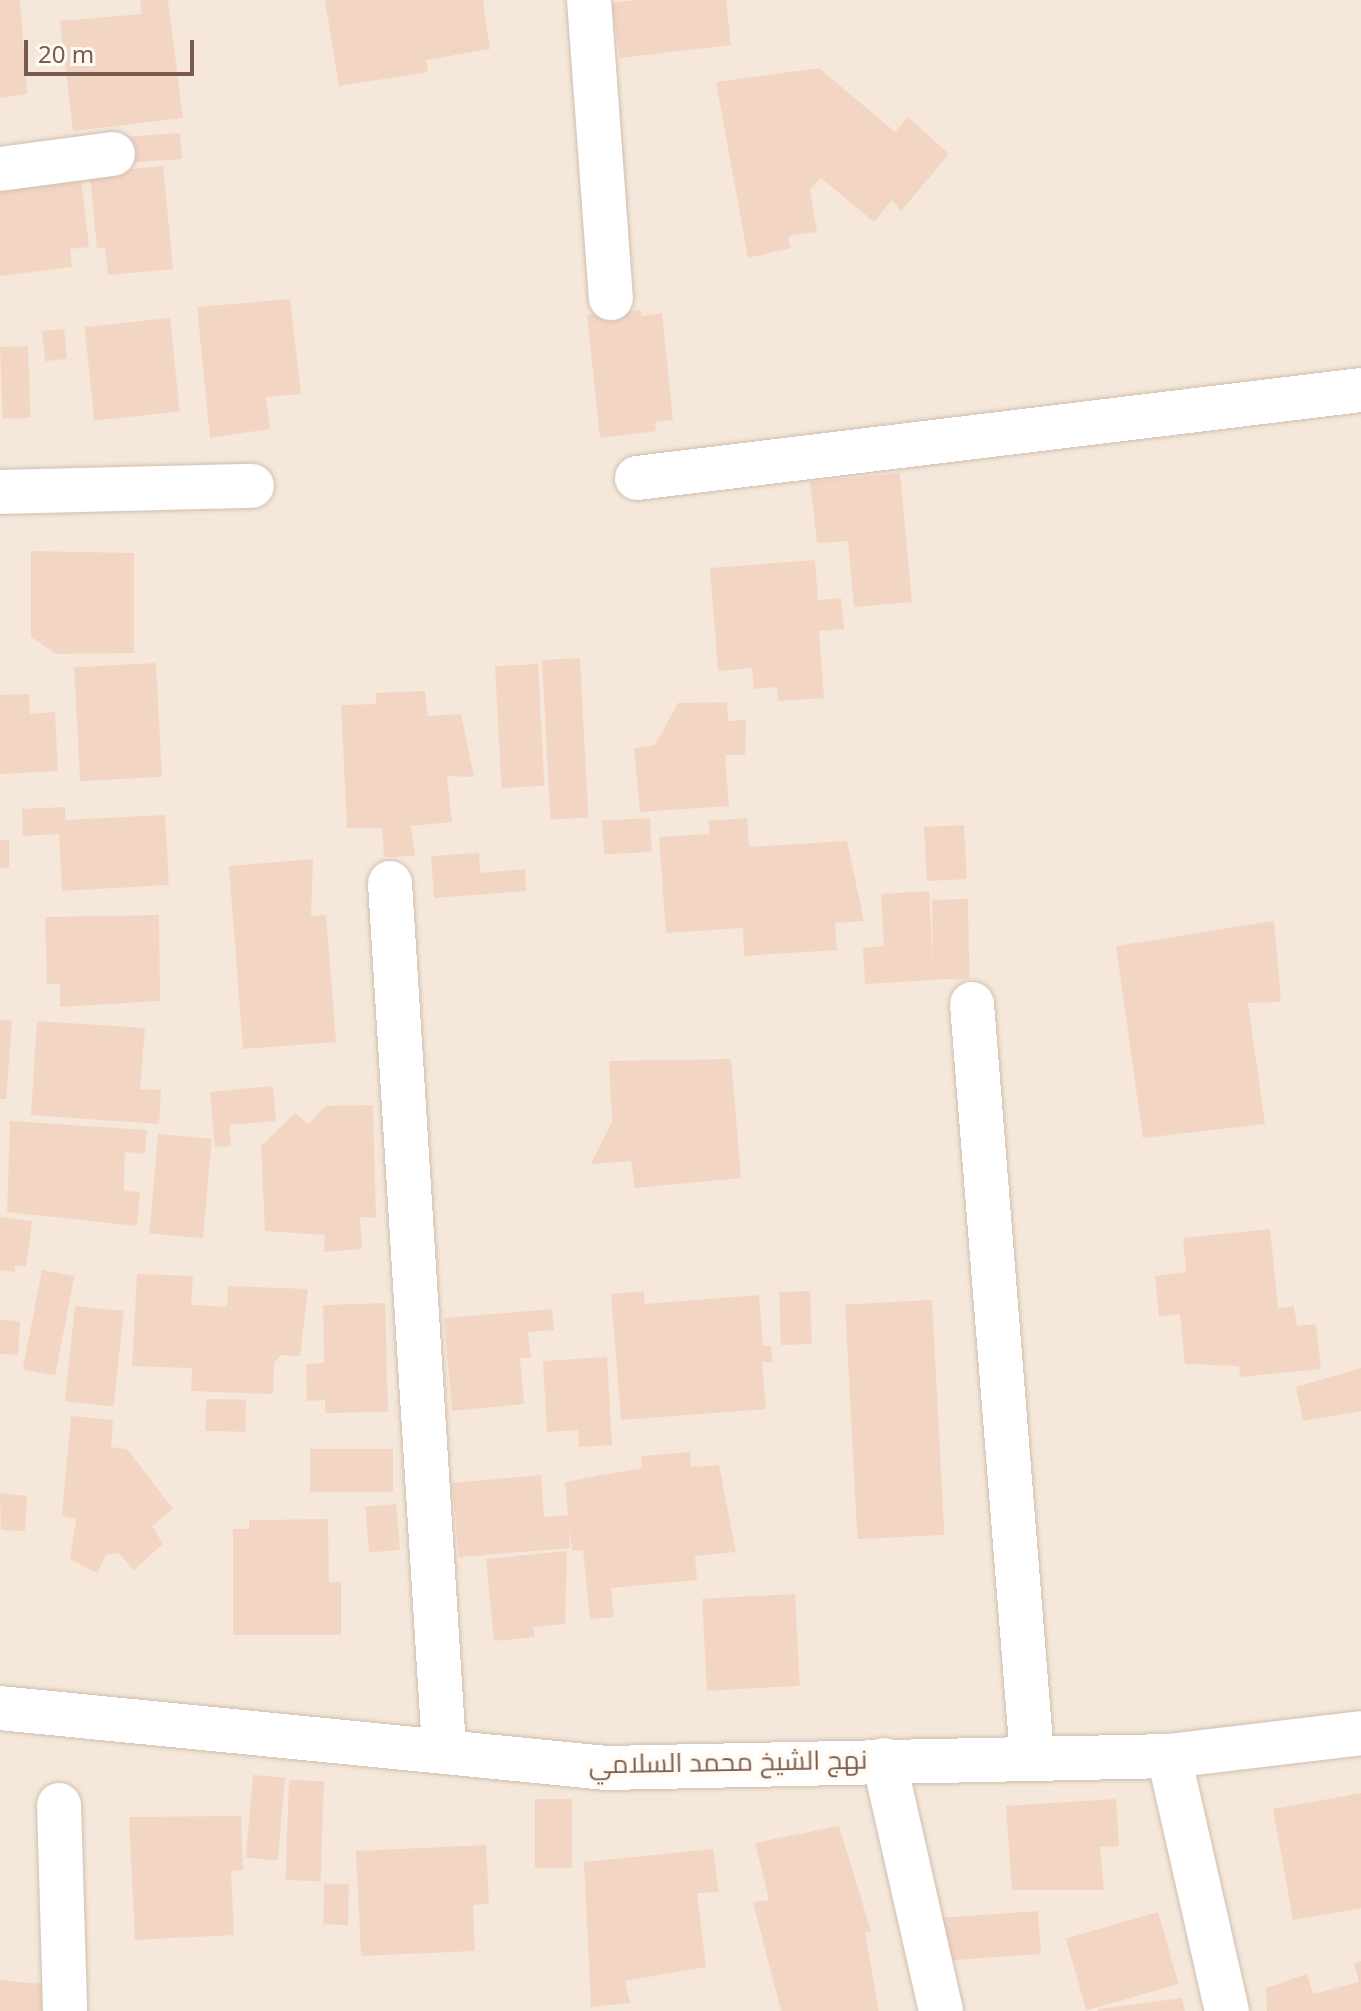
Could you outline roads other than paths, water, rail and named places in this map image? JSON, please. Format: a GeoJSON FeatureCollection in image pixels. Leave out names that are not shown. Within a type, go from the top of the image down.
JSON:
{"type":"FeatureCollection","features":[{"type":"Feature","properties":{"kind":"street"},"geometry":{"type":"LineString","coordinates":[[589,0],[611,298]]}},
{"type":"Feature","properties":{"kind":"street"},"geometry":{"type":"LineString","coordinates":[[0,169],[113,154]]}},
{"type":"Feature","properties":{"kind":"street"},"geometry":{"type":"LineString","coordinates":[[637,478],[1361,390]]}},
{"type":"Feature","properties":{"kind":"street"},"geometry":{"type":"LineString","coordinates":[[0,492],[252,486]]}},
{"type":"Feature","properties":{"kind":"street"},"geometry":{"type":"LineString","coordinates":[[390,883],[444,1748]]}},
{"type":"Feature","properties":{"kind":"street"},"geometry":{"type":"LineString","coordinates":[[972,1004],[1032,1756]]}},
{"type":"Feature","properties":{"kind":"street","name":"نهج الشيخ محمد السلامي"},"geometry":{"type":"LineString","coordinates":[[0,1708],[444,1748],[607,1768],[1032,1756],[1169,1756],[1361,1733]]}},
{"type":"Feature","properties":{"kind":"street"},"geometry":{"type":"LineString","coordinates":[[1169,1756],[1227,2011]]}},
{"type":"Feature","properties":{"kind":"street"},"geometry":{"type":"LineString","coordinates":[[884,1760],[941,2011]]}},
{"type":"Feature","properties":{"kind":"street"},"geometry":{"type":"LineString","coordinates":[[59,1805],[65,2011]]}}]}
